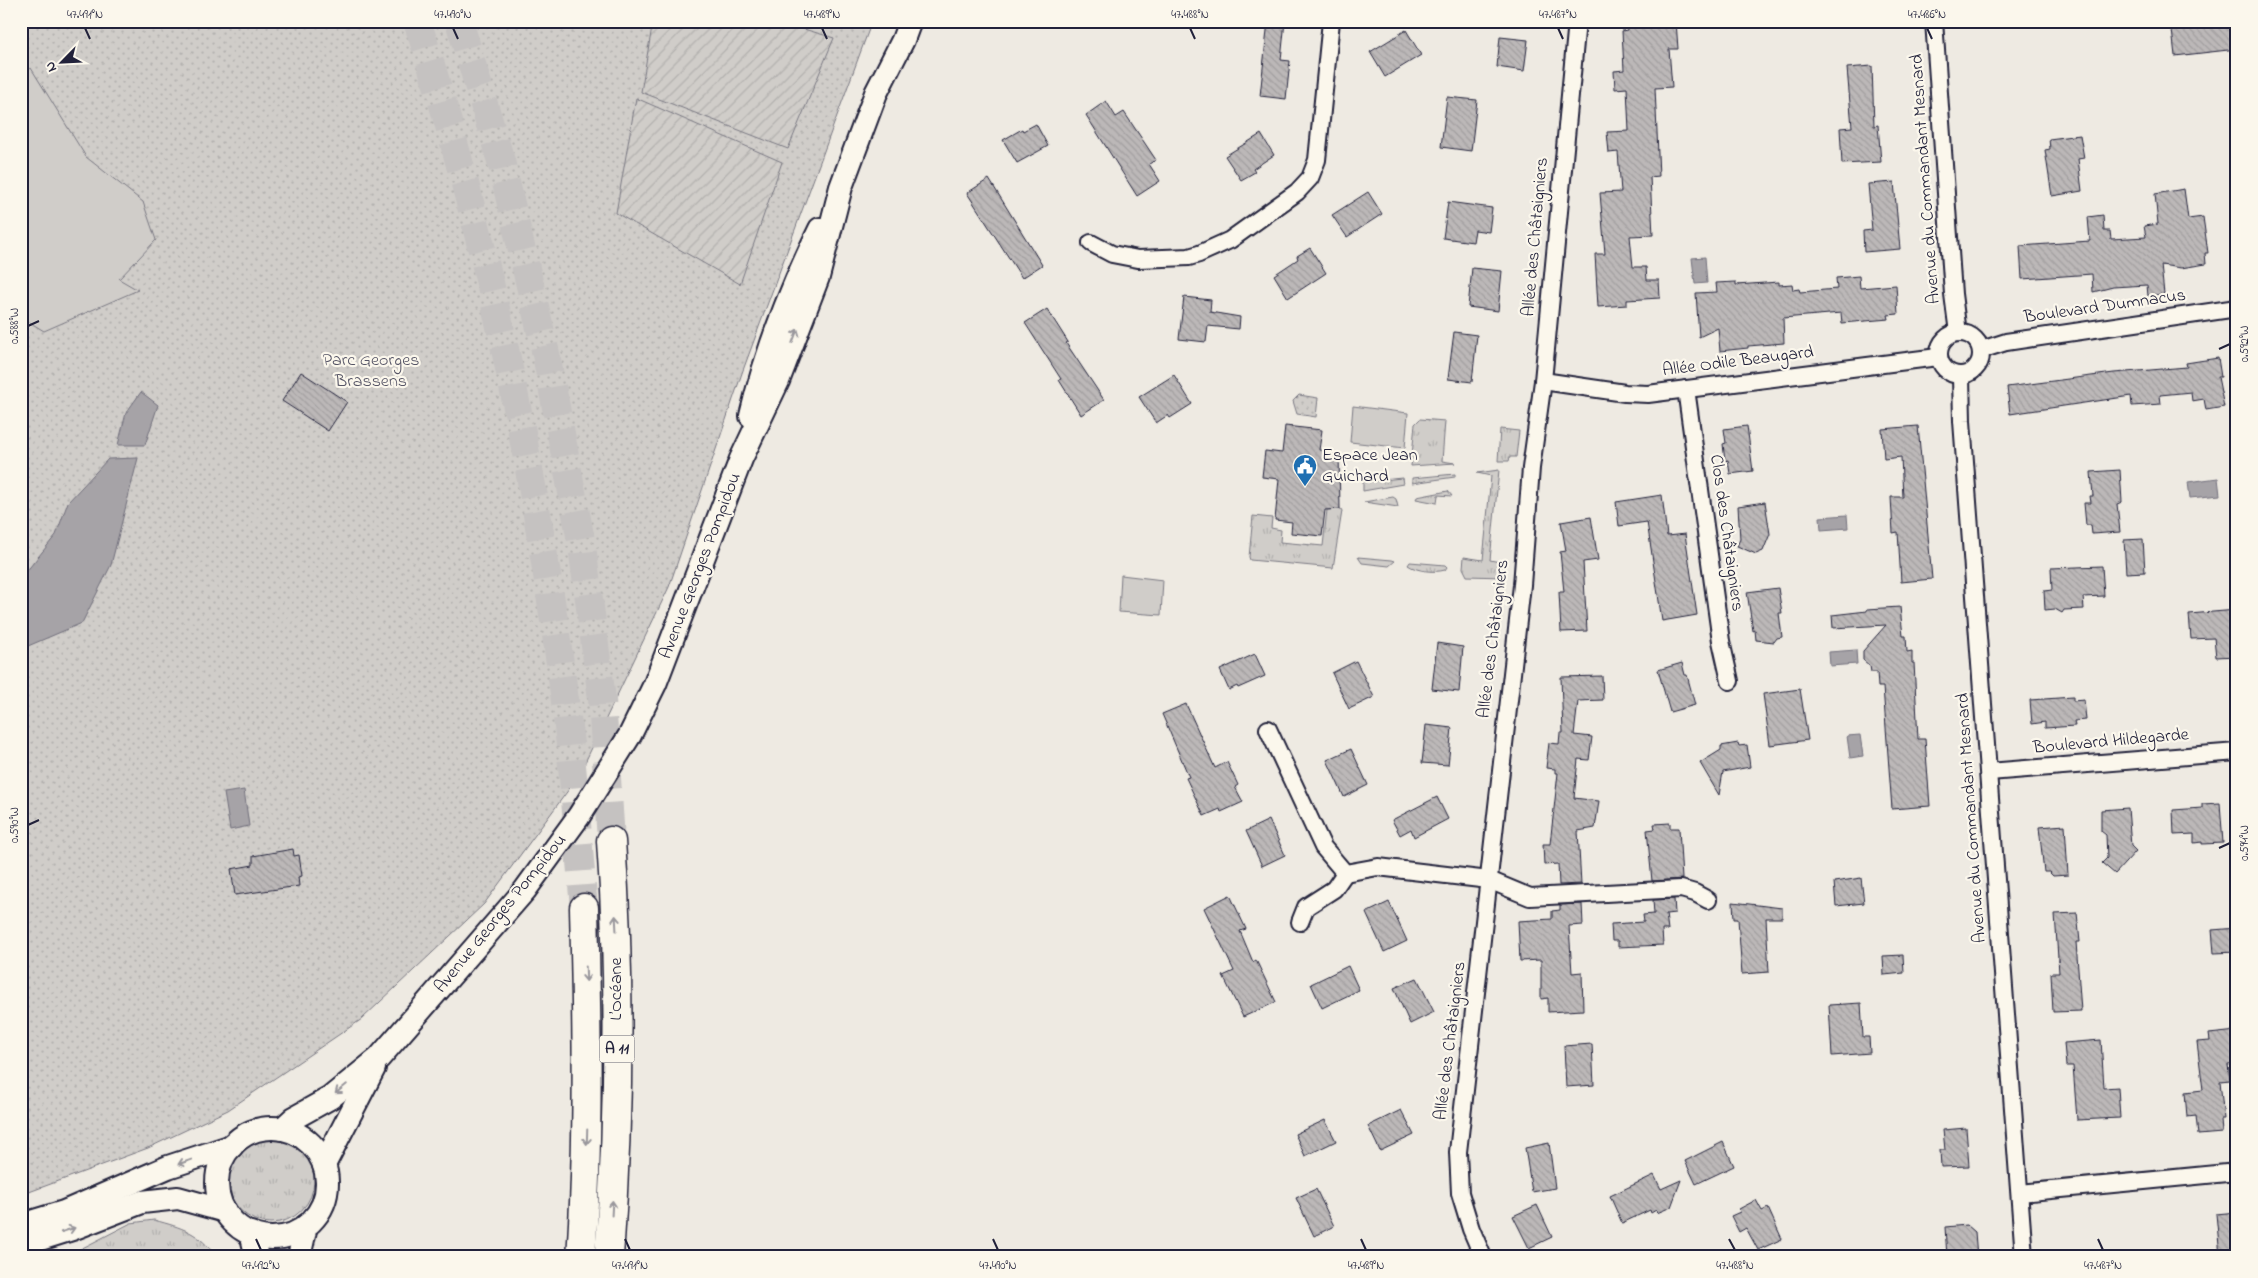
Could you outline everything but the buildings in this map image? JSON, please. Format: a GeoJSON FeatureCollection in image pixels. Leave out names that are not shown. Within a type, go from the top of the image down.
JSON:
{"type":"FeatureCollection","features":[{"type":"Feature","properties":{"kind":"highway","name":"L’Océane"},"geometry":{"type":"LineString","coordinates":[[609,1257],[616,1123],[618,1037],[617,958],[611,841]]}},
{"type":"Feature","properties":{"kind":"highway","name":"L’Océane"},"geometry":{"type":"LineString","coordinates":[[581,1257],[588,1063],[584,908]]}},
{"type":"Feature","properties":{"kind":"street","name":"Avenue Georges Pompidou"},"geometry":{"type":"LineString","coordinates":[[282,1129],[294,1118],[330,1098],[380,1058],[525,890],[579,816],[630,734],[655,684],[741,460],[761,374],[800,268],[841,187],[876,93],[903,40],[910,21]]}},
{"type":"Feature","properties":{"kind":"street"},"geometry":{"type":"LineString","coordinates":[[1091,243],[1112,254],[1131,258],[1189,257],[1230,240],[1297,192],[1310,178],[1317,160],[1331,21]]}},
{"type":"Feature","properties":{"kind":"street","name":"Allée des Châtaigniers"},"geometry":{"type":"LineString","coordinates":[[1484,1257],[1471,1229],[1460,1193],[1458,1152],[1489,880],[1504,725],[1522,585],[1531,468],[1543,381],[1578,21]]}},
{"type":"Feature","properties":{"kind":"street","name":"Avenue du Commandant Mesnard"},"geometry":{"type":"LineString","coordinates":[[1934,21],[1953,294],[1958,333]]}},
{"type":"Feature","properties":{"kind":"street","name":"Boulevard Dumnacus"},"geometry":{"type":"LineString","coordinates":[[1981,350],[2006,342],[2237,308]]}},
{"type":"Feature","properties":{"kind":"street"},"geometry":{"type":"LineString","coordinates":[[1958,333],[1975,339],[1981,350],[1979,364],[1974,370],[1961,376],[1948,373],[1938,357],[1941,343],[1946,338],[1958,333]]}},
{"type":"Feature","properties":{"kind":"street","name":"Allée Odile Beaugard"},"geometry":{"type":"LineString","coordinates":[[1543,381],[1635,394],[1938,357]]}},
{"type":"Feature","properties":{"kind":"street","name":"Avenue du Commandant Mesnard"},"geometry":{"type":"LineString","coordinates":[[1961,376],[1962,421],[2024,1257]]}},
{"type":"Feature","properties":{"kind":"street","name":"Clos des Châtaigniers"},"geometry":{"type":"LineString","coordinates":[[1686,389],[1721,641],[1730,680]]}},
{"type":"Feature","properties":{"kind":"street"},"geometry":{"type":"LineString","coordinates":[[1268,729],[1323,847],[1345,873]]}},
{"type":"Feature","properties":{"kind":"street","name":"Boulevard Hildegarde"},"geometry":{"type":"LineString","coordinates":[[1989,772],[2237,752]]}},
{"type":"Feature","properties":{"kind":"street"},"geometry":{"type":"LineString","coordinates":[[1300,922],[1306,907],[1334,889],[1345,873],[1378,867],[1489,880],[1530,898],[1681,889],[1695,893],[1708,900]]}},
{"type":"Feature","properties":{"kind":"street","name":"Avenue Georges Pompidou"},"geometry":{"type":"LineString","coordinates":[[324,1165],[380,1058]]}},
{"type":"Feature","properties":{"kind":"street"},"geometry":{"type":"LineString","coordinates":[[268,1128],[282,1129],[296,1133],[308,1141],[318,1152],[324,1165],[328,1182],[326,1194],[319,1211],[306,1226],[294,1234],[280,1238],[265,1237],[240,1228],[225,1211],[218,1193],[218,1174],[222,1162],[232,1146],[242,1137],[268,1128]]}},
{"type":"Feature","properties":{"kind":"street"},"geometry":{"type":"LineString","coordinates":[[21,1225],[64,1212],[168,1167],[232,1146]]}},
{"type":"Feature","properties":{"kind":"street"},"geometry":{"type":"LineString","coordinates":[[2020,1193],[2237,1172]]}},
{"type":"Feature","properties":{"kind":"street"},"geometry":{"type":"LineString","coordinates":[[21,1245],[72,1229],[142,1202],[178,1198],[225,1211]]}},
{"type":"Feature","properties":{"kind":"street"},"geometry":{"type":"LineString","coordinates":[[299,1257],[306,1226]]}},
{"type":"Feature","properties":{"kind":"street"},"geometry":{"type":"LineString","coordinates":[[251,1233],[257,1257]]}},
{"type":"Feature","properties":{"kind":"green space","name":"Parc Georges Brassens"},"geometry":{"type":"Polygon","coordinates":[[[21,21],[872,21],[742,373],[669,587],[578,777],[484,904],[362,1019],[228,1110],[148,1148],[21,1195],[21,21]]]}},
{"type":"Feature","properties":{"kind":"green space"},"geometry":{"type":"Polygon","coordinates":[[[653,21],[777,21],[834,38],[788,149],[641,92],[653,21]]]}},
{"type":"Feature","properties":{"kind":"green space"},"geometry":{"type":"Polygon","coordinates":[[[31,68],[86,157],[143,202],[156,240],[119,279],[138,290],[44,331],[21,317],[21,75],[31,68]]]}},
{"type":"Feature","properties":{"kind":"green space"},"geometry":{"type":"Polygon","coordinates":[[[636,98],[782,162],[740,284],[616,213],[636,98]]]}},
{"type":"Feature","properties":{"kind":"green space"},"geometry":{"type":"Polygon","coordinates":[[[1299,395],[1318,398],[1316,417],[1297,414],[1293,401],[1299,395]]]}},
{"type":"Feature","properties":{"kind":"green space"},"geometry":{"type":"Polygon","coordinates":[[[1353,406],[1408,413],[1405,448],[1350,442],[1353,406]]]}},
{"type":"Feature","properties":{"kind":"green space"},"geometry":{"type":"Polygon","coordinates":[[[1420,419],[1445,421],[1442,461],[1455,463],[1411,466],[1415,424],[1420,419]]]}},
{"type":"Feature","properties":{"kind":"green space"},"geometry":{"type":"Polygon","coordinates":[[[1500,429],[1519,431],[1516,457],[1510,457],[1509,461],[1498,461],[1500,429]]]}},
{"type":"Feature","properties":{"kind":"green space"},"geometry":{"type":"Polygon","coordinates":[[[1499,470],[1490,560],[1505,563],[1504,577],[1467,576],[1463,568],[1464,557],[1483,560],[1491,476],[1477,473],[1499,470]]]}},
{"type":"Feature","properties":{"kind":"green space"},"geometry":{"type":"Polygon","coordinates":[[[1455,474],[1455,477],[1412,483],[1412,478],[1455,474]]]}},
{"type":"Feature","properties":{"kind":"green space"},"geometry":{"type":"Polygon","coordinates":[[[1402,478],[1403,484],[1363,491],[1363,482],[1402,478]]]}},
{"type":"Feature","properties":{"kind":"green space"},"geometry":{"type":"Polygon","coordinates":[[[1448,491],[1452,496],[1438,495],[1437,503],[1416,499],[1417,497],[1448,491]]]}},
{"type":"Feature","properties":{"kind":"green space"},"geometry":{"type":"Polygon","coordinates":[[[1393,497],[1396,499],[1398,507],[1364,502],[1393,497]]]}},
{"type":"Feature","properties":{"kind":"green space"},"geometry":{"type":"Polygon","coordinates":[[[1341,509],[1333,568],[1250,560],[1253,516],[1272,518],[1271,528],[1281,530],[1280,542],[1323,546],[1327,510],[1341,509]]]}},
{"type":"Feature","properties":{"kind":"green space"},"geometry":{"type":"Polygon","coordinates":[[[1358,557],[1395,561],[1389,566],[1362,563],[1358,557]]]}},
{"type":"Feature","properties":{"kind":"green space"},"geometry":{"type":"Polygon","coordinates":[[[1410,562],[1445,565],[1447,567],[1441,571],[1426,571],[1411,567],[1408,565],[1410,562]]]}},
{"type":"Feature","properties":{"kind":"green space"},"geometry":{"type":"Polygon","coordinates":[[[1121,575],[1163,580],[1161,615],[1119,612],[1121,575]]]}},
{"type":"Feature","properties":{"kind":"green space"},"geometry":{"type":"Polygon","coordinates":[[[271,1137],[287,1140],[295,1144],[307,1156],[311,1164],[314,1180],[311,1196],[307,1204],[295,1216],[287,1220],[271,1223],[255,1220],[247,1216],[235,1204],[231,1196],[228,1180],[231,1164],[235,1156],[247,1144],[255,1140],[271,1137]]]}},
{"type":"Feature","properties":{"kind":"green space"},"geometry":{"type":"Polygon","coordinates":[[[154,1220],[197,1236],[216,1257],[65,1257],[131,1223],[154,1220]]]}},
{"type":"Feature","properties":{"kind":"shaded area"},"geometry":{"type":"Polygon","coordinates":[[[1705,257],[1707,283],[1695,284],[1692,258],[1705,257]]]}},
{"type":"Feature","properties":{"kind":"shaded area"},"geometry":{"type":"Polygon","coordinates":[[[141,392],[158,405],[145,445],[118,445],[126,413],[141,392]]]}},
{"type":"Feature","properties":{"kind":"shaded area"},"geometry":{"type":"Polygon","coordinates":[[[138,458],[111,565],[82,623],[21,649],[21,578],[56,535],[68,502],[108,459],[138,458]]]}},
{"type":"Feature","properties":{"kind":"shaded area"},"geometry":{"type":"Polygon","coordinates":[[[2218,478],[2220,495],[2190,498],[2188,482],[2218,478]]]}},
{"type":"Feature","properties":{"kind":"shaded area"},"geometry":{"type":"Polygon","coordinates":[[[1847,515],[1848,528],[1821,530],[1820,517],[1847,515]]]}},
{"type":"Feature","properties":{"kind":"shaded area"},"geometry":{"type":"Polygon","coordinates":[[[1856,650],[1857,664],[1830,666],[1829,652],[1856,650]]]}},
{"type":"Feature","properties":{"kind":"shaded area"},"geometry":{"type":"Polygon","coordinates":[[[1860,735],[1863,756],[1850,758],[1847,736],[1860,735]]]}},
{"type":"Feature","properties":{"kind":"shaded area"},"geometry":{"type":"Polygon","coordinates":[[[244,790],[249,826],[230,830],[224,793],[244,790]]]}},
{"type":"Feature","properties":{"kind":"tunnel"},"geometry":{"type":"LineString","coordinates":[[417,21],[467,189],[508,362],[525,449],[541,536],[566,709],[584,908]]}},
{"type":"Feature","properties":{"kind":"tunnel"},"geometry":{"type":"LineString","coordinates":[[459,21],[501,161],[546,354],[582,546],[602,699],[611,841]]}},
{"type":"Feature","properties":{"kind":"place","name":"Espace Jean Guichard"},"geometry":{"type":"Point","coordinates":[1305,487]}}]}
